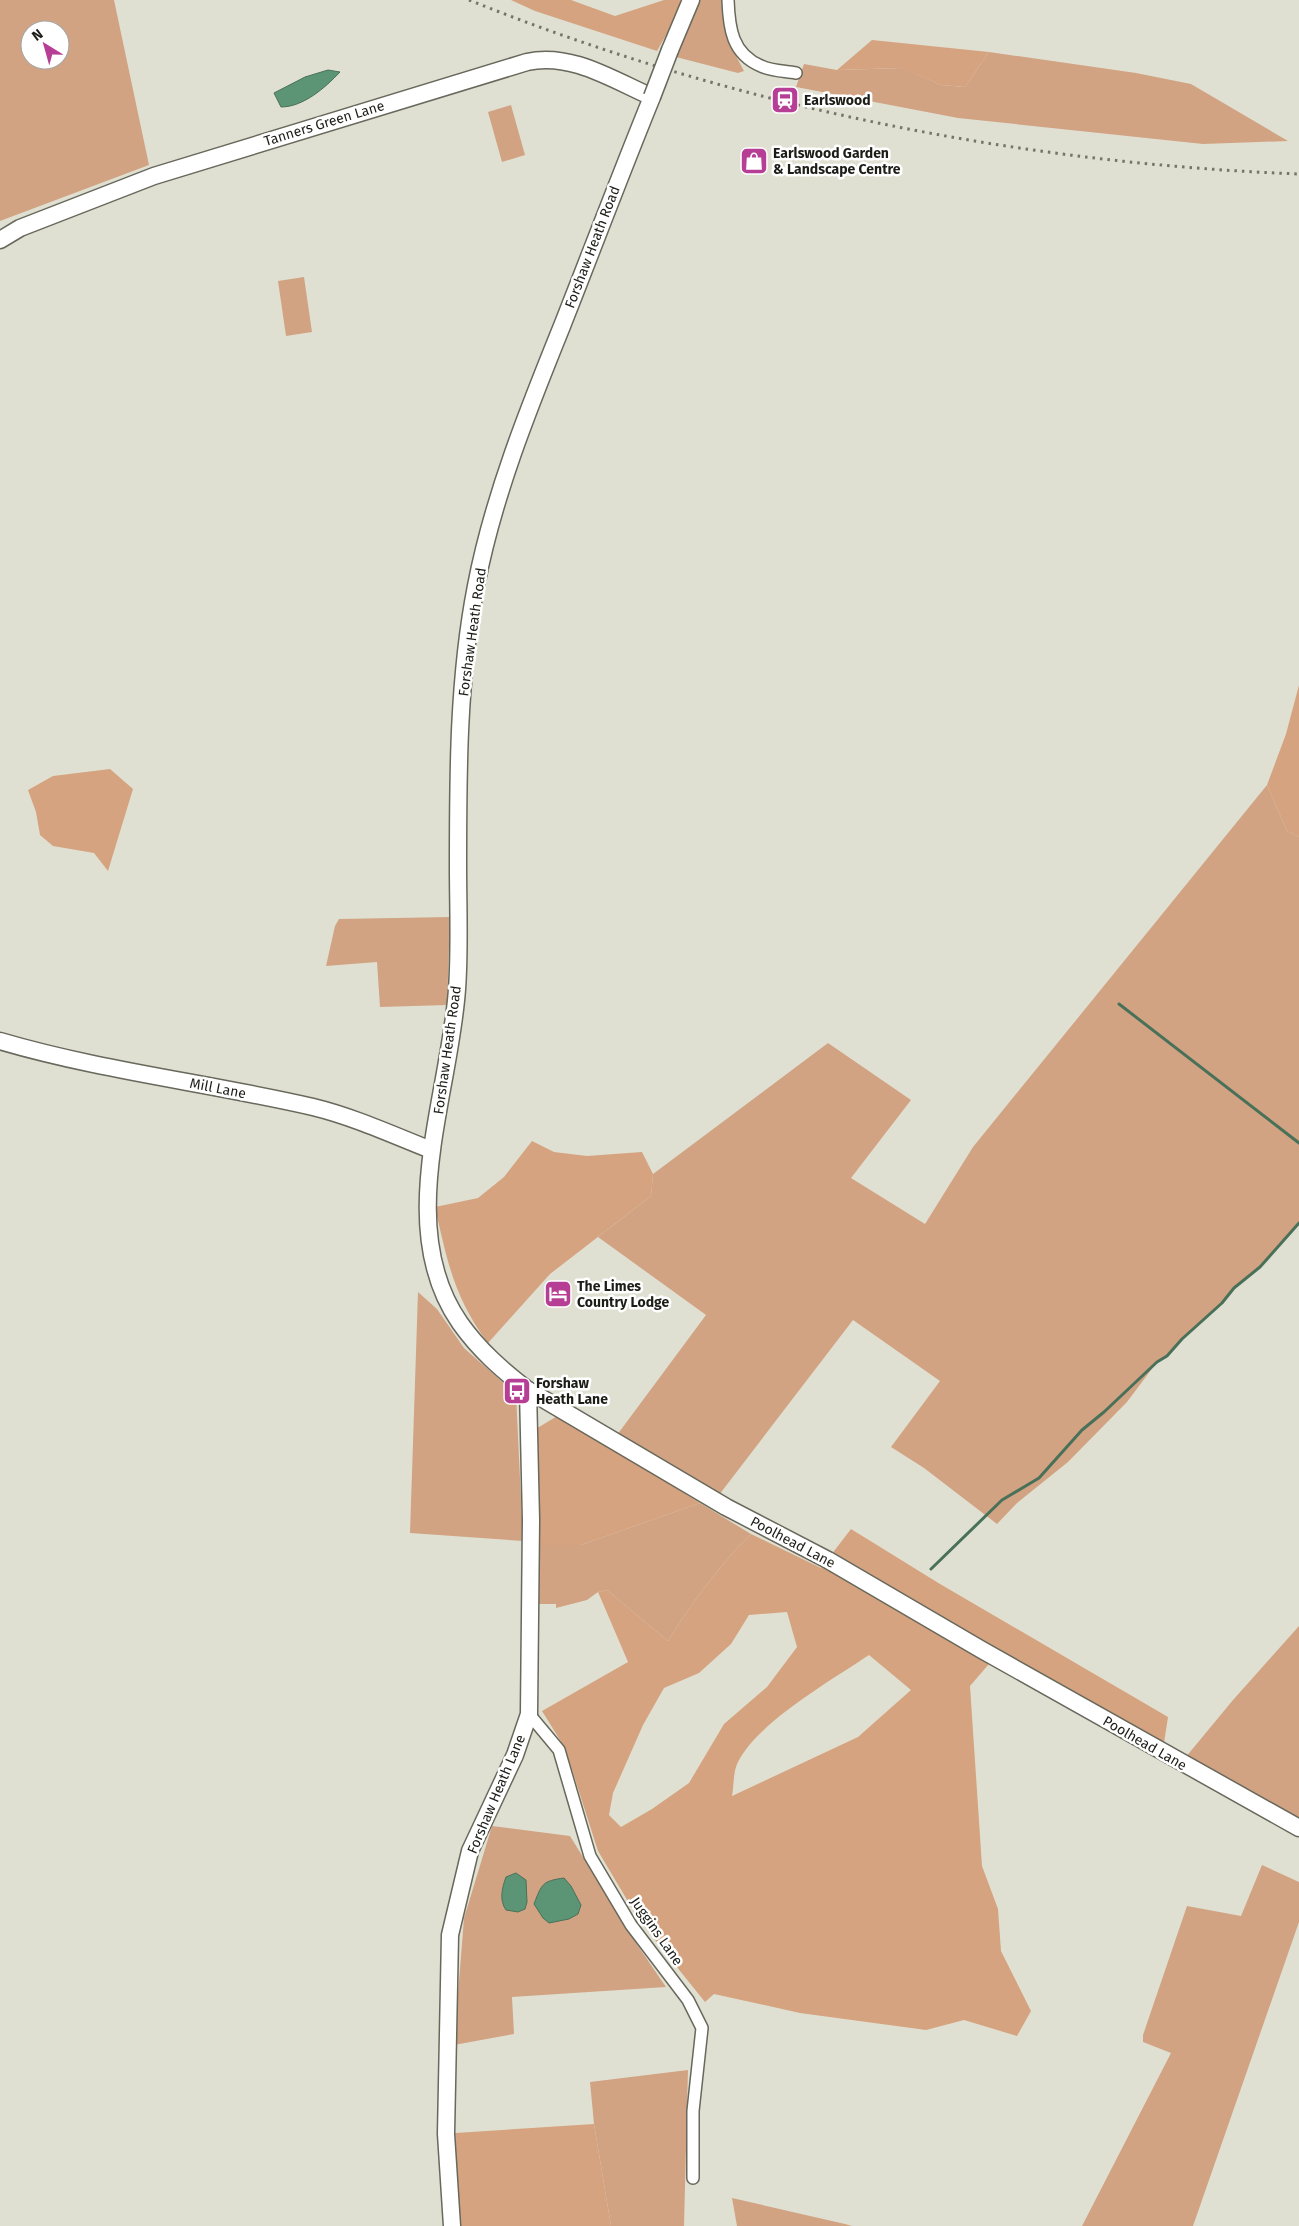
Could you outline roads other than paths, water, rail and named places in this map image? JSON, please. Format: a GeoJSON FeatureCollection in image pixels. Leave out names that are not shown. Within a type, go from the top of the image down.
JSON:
{"type":"FeatureCollection","features":[{"type":"Feature","properties":{"kind":"street","name":"Forshaw Heath Road"},"geometry":{"type":"LineString","coordinates":[[431,1150],[447,1070],[456,1005],[459,954],[458,864],[461,703],[476,586],[494,511],[527,417],[611,197],[691,0]]}},
{"type":"Feature","properties":{"kind":"street"},"geometry":{"type":"LineString","coordinates":[[728,0],[729,23],[737,49],[761,66],[796,73]]}},
{"type":"Feature","properties":{"kind":"street","name":"Tanners Green Lane"},"geometry":{"type":"LineString","coordinates":[[0,240],[20,228],[154,176],[297,131],[542,59],[572,62],[652,97]]}},
{"type":"Feature","properties":{"kind":"street","name":"Mill Lane"},"geometry":{"type":"LineString","coordinates":[[0,1041],[75,1060],[314,1108],[376,1128],[431,1150]]}},
{"type":"Feature","properties":{"kind":"street","name":"Poolhead Lane"},"geometry":{"type":"LineString","coordinates":[[431,1150],[427,1188],[428,1228],[432,1256],[440,1285],[459,1322],[481,1350],[498,1367],[528,1390],[726,1507],[828,1560],[1006,1665],[1299,1828]]}},
{"type":"Feature","properties":{"kind":"street","name":"Forshaw Heath Lane"},"geometry":{"type":"LineString","coordinates":[[452,2226],[446,2134],[450,1935],[470,1850],[515,1755],[529,1714],[530,1520],[528,1390]]}},
{"type":"Feature","properties":{"kind":"street","name":"Juggins Lane"},"geometry":{"type":"LineString","coordinates":[[529,1714],[559,1750],[590,1856],[631,1925],[688,2000],[702,2028],[693,2110],[692,2178]]}},
{"type":"Feature","properties":{"kind":"waterway"},"geometry":{"type":"LineString","coordinates":[[1119,1004],[1299,1143]]}},
{"type":"Feature","properties":{"kind":"waterway"},"geometry":{"type":"LineString","coordinates":[[931,1569],[1002,1500],[1039,1478],[1082,1430],[1157,1362],[1167,1356],[1182,1339],[1222,1303],[1234,1288],[1260,1267],[1299,1223]]}},
{"type":"Feature","properties":{"kind":"railway"},"geometry":{"type":"LineString","coordinates":[[469,0],[569,37],[670,70],[773,99],[876,123],[981,142],[1087,157],[1193,168],[1299,174]]}},
{"type":"Feature","properties":{"kind":"place","name":"Earlswood"},"geometry":{"type":"Point","coordinates":[785,100]}},
{"type":"Feature","properties":{"kind":"place","name":"Earlswood Garden & Landscape Centre"},"geometry":{"type":"Point","coordinates":[754,161]}},
{"type":"Feature","properties":{"kind":"place","name":"The Limes Country Lodge"},"geometry":{"type":"Point","coordinates":[558,1294]}},
{"type":"Feature","properties":{"kind":"place","name":"Forshaw Heath Lane"},"geometry":{"type":"Point","coordinates":[517,1391]}}]}
